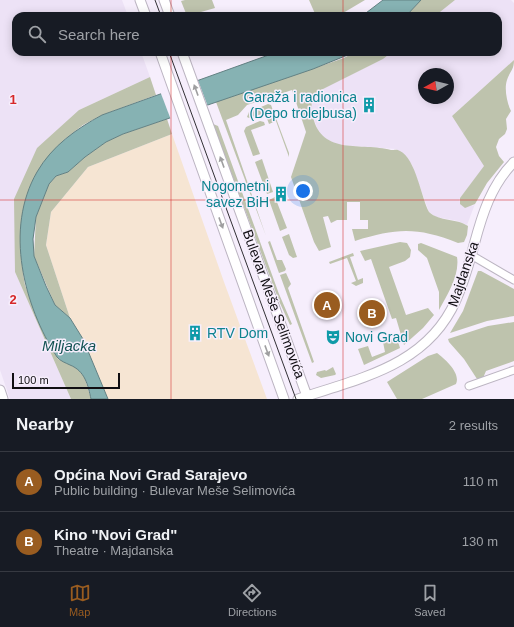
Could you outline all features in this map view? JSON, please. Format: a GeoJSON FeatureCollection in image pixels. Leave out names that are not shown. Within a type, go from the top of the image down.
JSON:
{"type":"FeatureCollection","features":[{"type":"Feature","properties":{"kind":"main road"},"geometry":{"type":"LineString","coordinates":[[140,0],[144,12]]}},
{"type":"Feature","properties":{"kind":"main road"},"geometry":{"type":"LineString","coordinates":[[164,0],[168,12]]}},
{"type":"Feature","properties":{"kind":"main road","name":"Bulevar Meše Selimovića"},"geometry":{"type":"LineString","coordinates":[[161,56],[284,399]]}},
{"type":"Feature","properties":{"kind":"main road","name":"Bulevar Meše Selimovića"},"geometry":{"type":"LineString","coordinates":[[184,56],[205,113],[304,398]]}},
{"type":"Feature","properties":{"kind":"main road","name":"Majdanska"},"geometry":{"type":"LineString","coordinates":[[304,398],[384,370],[425,344],[442,325],[453,306],[467,272],[488,200],[504,173],[514,162]]}},
{"type":"Feature","properties":{"kind":"main road"},"geometry":{"type":"LineString","coordinates":[[0,390],[3,399]]}},
{"type":"Feature","properties":{"kind":"street"},"geometry":{"type":"LineString","coordinates":[[471,255],[514,280]]}},
{"type":"Feature","properties":{"kind":"street"},"geometry":{"type":"LineString","coordinates":[[469,386],[514,370]]}},
{"type":"Feature","properties":{"kind":"shaded area"},"geometry":{"type":"Polygon","coordinates":[[[0,0],[122,0],[126,12],[12,12],[12,56],[142,56],[150,77],[79,110],[15,272],[71,399],[10,399],[0,370],[0,0]]]}},
{"type":"Feature","properties":{"kind":"shaded area"},"geometry":{"type":"Polygon","coordinates":[[[212,0],[215,8],[201,12],[185,12],[181,1],[212,0]]]}},
{"type":"Feature","properties":{"kind":"shaded area"},"geometry":{"type":"Polygon","coordinates":[[[309,0],[365,0],[345,12],[314,12],[309,0]]]}},
{"type":"Feature","properties":{"kind":"shaded area"},"geometry":{"type":"Polygon","coordinates":[[[421,0],[455,0],[440,12],[410,12],[421,0]]]}},
{"type":"Feature","properties":{"kind":"shaded area"},"geometry":{"type":"Polygon","coordinates":[[[455,0],[511,0],[514,3],[514,60],[452,116],[485,166],[459,201],[473,206],[475,204],[467,225],[458,221],[436,217],[429,212],[412,165],[396,149],[339,145],[330,142],[319,133],[310,109],[312,99],[317,91],[387,56],[502,56],[502,12],[440,12],[455,0]]]}},
{"type":"Feature","properties":{"kind":"shaded area"},"geometry":{"type":"Polygon","coordinates":[[[348,56],[387,56],[317,92],[313,98],[311,107],[318,129],[325,137],[344,145],[397,150],[406,155],[418,179],[429,212],[443,219],[468,226],[467,235],[464,242],[458,243],[431,234],[407,231],[383,234],[355,241],[352,229],[368,229],[368,220],[360,220],[360,202],[347,202],[347,220],[337,220],[331,223],[328,216],[323,217],[331,247],[319,251],[314,242],[291,177],[306,132],[292,90],[247,105],[238,115],[226,120],[266,236],[216,102],[348,56]]]}},
{"type":"Feature","properties":{"kind":"shaded area"},"geometry":{"type":"Polygon","coordinates":[[[514,60],[507,80],[506,88],[507,100],[511,111],[506,119],[507,129],[505,134],[499,139],[496,147],[499,156],[504,162],[487,183],[475,204],[465,208],[460,204],[460,198],[484,166],[452,116],[514,60]]]}},
{"type":"Feature","properties":{"kind":"shaded area"},"geometry":{"type":"Polygon","coordinates":[[[150,77],[156,95],[102,115],[83,125],[65,139],[49,156],[37,173],[30,188],[23,273],[25,285],[37,316],[58,359],[76,367],[84,375],[91,399],[71,399],[15,272],[14,199],[37,148],[79,110],[150,77]]]}},
{"type":"Feature","properties":{"kind":"shaded area"},"geometry":{"type":"Polygon","coordinates":[[[268,104],[271,105],[289,153],[289,157],[276,121],[269,124],[265,113],[249,118],[247,117],[249,112],[268,104]]]}},
{"type":"Feature","properties":{"kind":"shaded area"},"geometry":{"type":"Polygon","coordinates":[[[167,119],[172,134],[88,167],[51,212],[46,245],[70,318],[55,305],[34,256],[36,217],[49,184],[56,176],[68,172],[85,157],[106,142],[123,134],[167,119]]]}},
{"type":"Feature","properties":{"kind":"shaded area"},"geometry":{"type":"Polygon","coordinates":[[[260,121],[264,122],[265,125],[251,130],[260,154],[253,156],[244,131],[246,127],[260,121]]]}},
{"type":"Feature","properties":{"kind":"shaded area"},"geometry":{"type":"Polygon","coordinates":[[[213,124],[218,126],[279,294],[292,324],[290,325],[279,301],[213,124]]]}},
{"type":"Feature","properties":{"kind":"shaded area"},"geometry":{"type":"Polygon","coordinates":[[[172,134],[267,399],[108,399],[83,339],[70,318],[46,245],[51,212],[88,167],[172,134]]]}},
{"type":"Feature","properties":{"kind":"shaded area"},"geometry":{"type":"Polygon","coordinates":[[[262,159],[273,192],[267,194],[255,162],[262,159]]]}},
{"type":"Feature","properties":{"kind":"shaded area"},"geometry":{"type":"Polygon","coordinates":[[[275,197],[287,228],[280,231],[269,200],[275,197]]]}},
{"type":"Feature","properties":{"kind":"shaded area"},"geometry":{"type":"Polygon","coordinates":[[[289,234],[297,257],[293,258],[289,255],[282,237],[289,234]]]}},
{"type":"Feature","properties":{"kind":"shaded area"},"geometry":{"type":"Polygon","coordinates":[[[270,241],[277,260],[282,260],[286,269],[285,271],[279,273],[268,242],[270,241]]]}},
{"type":"Feature","properties":{"kind":"shaded area"},"geometry":{"type":"Polygon","coordinates":[[[400,242],[407,243],[411,250],[410,257],[405,261],[389,267],[406,315],[428,308],[434,315],[423,328],[404,345],[396,318],[392,319],[371,259],[365,261],[360,251],[400,242]]]}},
{"type":"Feature","properties":{"kind":"shaded area"},"geometry":{"type":"Polygon","coordinates":[[[421,243],[457,257],[457,271],[455,278],[439,310],[439,292],[427,258],[418,250],[418,244],[421,243]]]}},
{"type":"Feature","properties":{"kind":"shaded area"},"geometry":{"type":"Polygon","coordinates":[[[353,253],[354,256],[350,257],[358,280],[363,278],[363,283],[356,286],[351,283],[356,281],[347,258],[330,264],[329,262],[353,253]]]}},
{"type":"Feature","properties":{"kind":"shaded area"},"geometry":{"type":"Polygon","coordinates":[[[478,271],[481,271],[514,289],[514,316],[487,321],[450,333],[463,311],[478,271]]]}},
{"type":"Feature","properties":{"kind":"shaded area"},"geometry":{"type":"Polygon","coordinates":[[[286,273],[291,284],[288,288],[314,362],[312,363],[280,275],[286,273]]]}},
{"type":"Feature","properties":{"kind":"shaded area"},"geometry":{"type":"Polygon","coordinates":[[[514,322],[514,361],[486,371],[483,378],[477,379],[464,359],[448,339],[488,326],[514,322]]]}},
{"type":"Feature","properties":{"kind":"shaded area"},"geometry":{"type":"Polygon","coordinates":[[[397,338],[400,348],[364,365],[358,349],[368,346],[372,357],[385,352],[383,342],[397,338]]]}},
{"type":"Feature","properties":{"kind":"shaded area"},"geometry":{"type":"Polygon","coordinates":[[[437,353],[454,371],[457,380],[456,384],[422,399],[397,399],[387,382],[428,356],[437,353]]]}},
{"type":"Feature","properties":{"kind":"shaded area"},"geometry":{"type":"Polygon","coordinates":[[[333,367],[336,374],[335,375],[321,378],[316,375],[317,372],[326,371],[333,367]]]}},
{"type":"Feature","properties":{"kind":"water"},"geometry":{"type":"Polygon","coordinates":[[[383,0],[421,0],[410,12],[367,12],[383,0]]]}},
{"type":"Feature","properties":{"kind":"water","name":"Miljacka"},"geometry":{"type":"Polygon","coordinates":[[[266,56],[345,56],[313,69],[123,134],[106,142],[85,157],[68,172],[56,176],[49,184],[36,217],[33,239],[34,256],[55,305],[70,318],[83,339],[108,399],[91,399],[85,379],[79,371],[61,361],[57,357],[45,337],[35,315],[27,291],[22,267],[20,242],[22,218],[27,194],[37,172],[57,146],[74,132],[102,115],[266,56]]]}},
{"type":"Feature","properties":{"kind":"pier"},"geometry":{"type":"Polygon","coordinates":[[[197,78],[208,107],[171,120],[160,91],[197,78]]]}},
{"type":"Feature","properties":{"kind":"tram line"},"geometry":{"type":"LineString","coordinates":[[155,0],[160,12]]}},
{"type":"Feature","properties":{"kind":"tram line"},"geometry":{"type":"LineString","coordinates":[[170,56],[296,399]]}},
{"type":"Feature","properties":{"kind":"place","name":"Garaža i radionica (Depo trolejbusa)"},"geometry":{"type":"Point","coordinates":[369,105]}},
{"type":"Feature","properties":{"kind":"place","name":"Nogometni savez BiH"},"geometry":{"type":"Point","coordinates":[281,194]}},
{"type":"Feature","properties":{"kind":"place","name":"Općina Novi Grad Sarajevo"},"geometry":{"type":"Point","coordinates":[327,305]}},
{"type":"Feature","properties":{"kind":"place","name":"Kino \"Novi Grad\""},"geometry":{"type":"Point","coordinates":[372,313]}},
{"type":"Feature","properties":{"kind":"place","name":"RTV Dom"},"geometry":{"type":"Point","coordinates":[195,333]}},
{"type":"Feature","properties":{"kind":"place","name":"Novi Grad"},"geometry":{"type":"Point","coordinates":[333,337]}}]}
